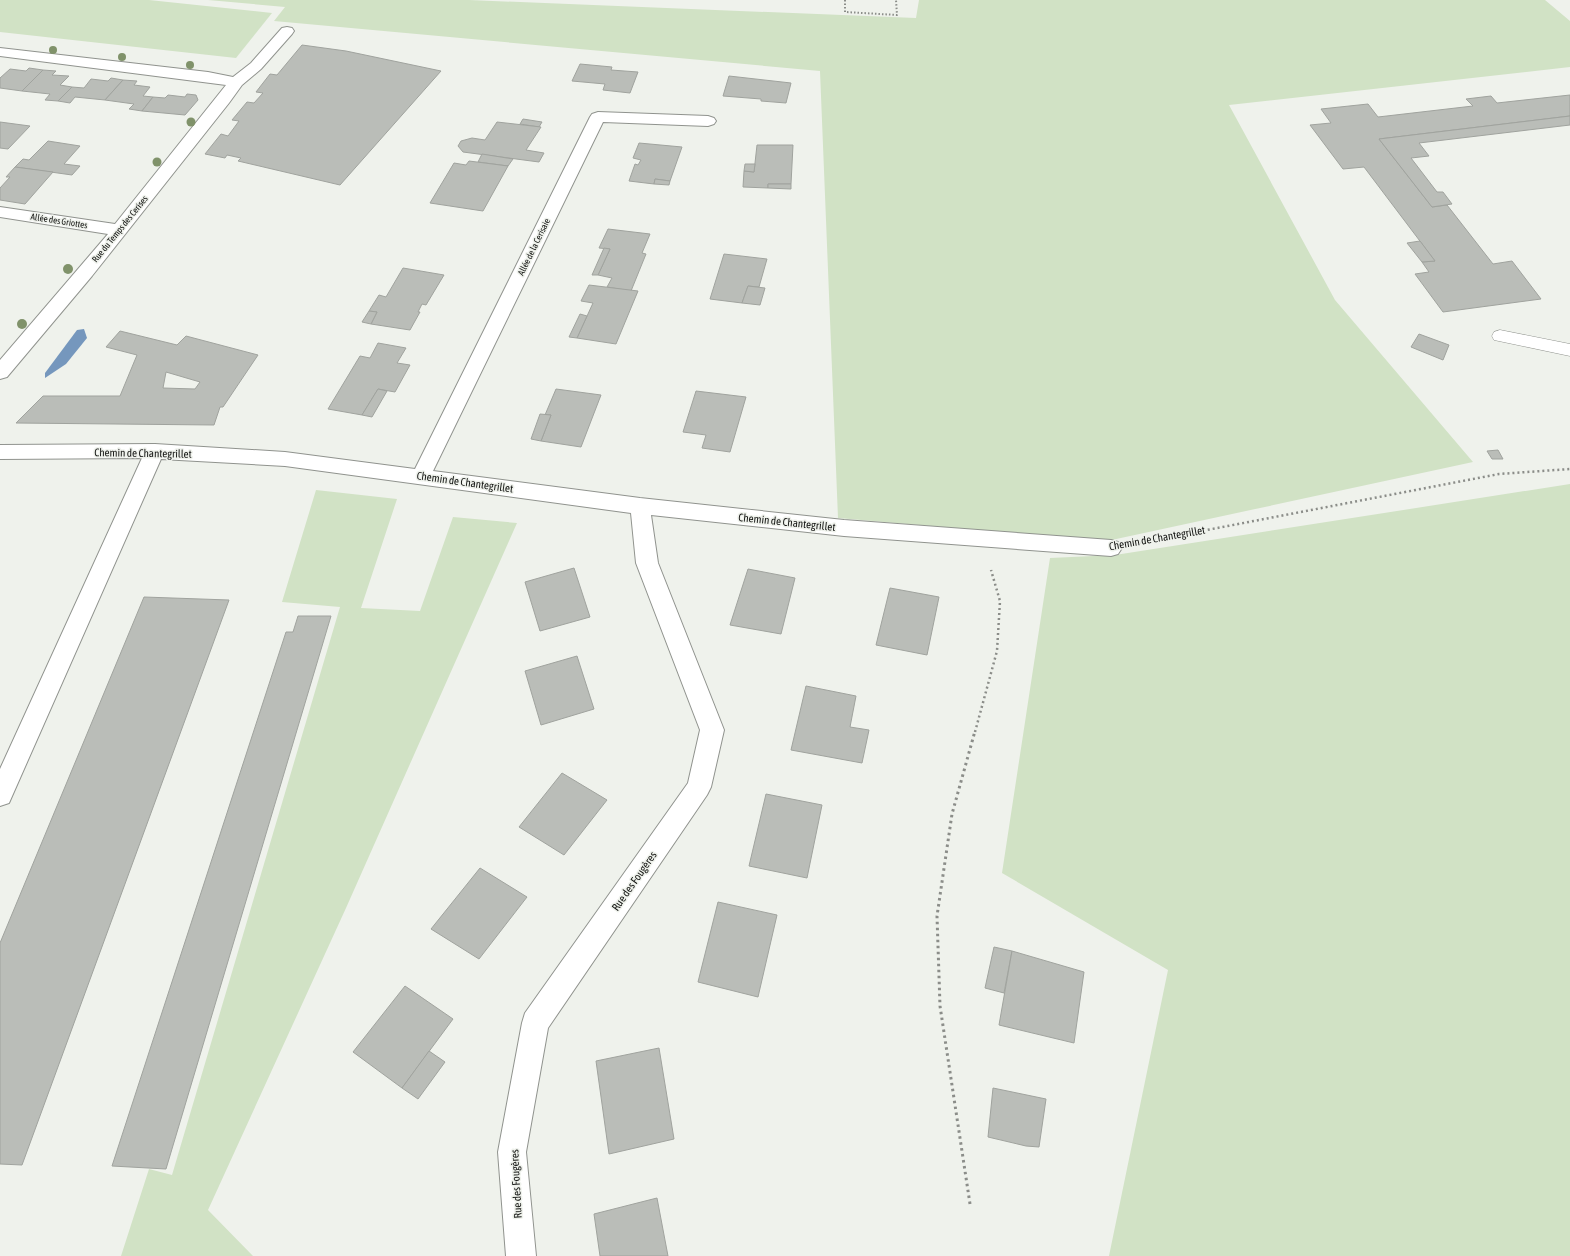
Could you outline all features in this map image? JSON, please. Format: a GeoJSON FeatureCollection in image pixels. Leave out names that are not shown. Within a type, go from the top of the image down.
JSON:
{"type":"FeatureCollection","features":[{"type":"Feature","properties":{"kind":"street","name":"Rue du Temps des Cerises"},"geometry":{"type":"LineString","coordinates":[[0,372],[32,336],[224,100],[236,82],[256,66],[287,31]]}},
{"type":"Feature","properties":{"kind":"street"},"geometry":{"type":"LineString","coordinates":[[0,52],[208,77],[236,82]]}},
{"type":"Feature","properties":{"kind":"street","name":"Allée de la Cerisaie"},"geometry":{"type":"LineString","coordinates":[[421,476],[598,117],[708,121]]}},
{"type":"Feature","properties":{"kind":"street","name":"Allée des Griottes"},"geometry":{"type":"LineString","coordinates":[[0,212],[118,230]]}},
{"type":"Feature","properties":{"kind":"street"},"geometry":{"type":"LineString","coordinates":[[0,795],[155,451]]}},
{"type":"Feature","properties":{"kind":"street","name":"Chemin de Chantegrillet"},"geometry":{"type":"LineString","coordinates":[[0,452],[155,451],[285,459],[640,506],[844,528],[1111,548]]}},
{"type":"Feature","properties":{"kind":"street","name":"Rue des Fougères"},"geometry":{"type":"LineString","coordinates":[[521,1256],[512,1152],[535,1023],[699,787],[712,730],[647,563],[640,506]]}},
{"type":"Feature","properties":{"kind":"lane"},"geometry":{"type":"LineString","coordinates":[[1500,336],[1570,350]]}},
{"type":"Feature","properties":{"kind":"path"},"geometry":{"type":"LineString","coordinates":[[845,0],[845,12],[897,15],[896,0]]}},
{"type":"Feature","properties":{"kind":"path","name":"Chemin de Chantegrillet"},"geometry":{"type":"LineString","coordinates":[[1111,548],[1499,474],[1570,469]]}},
{"type":"Feature","properties":{"kind":"path"},"geometry":{"type":"LineString","coordinates":[[970,1204],[940,1006],[937,916],[952,814],[997,651],[1000,601],[985,547],[974,538]]}},
{"type":"Feature","properties":{"kind":"green space"},"geometry":{"type":"Polygon","coordinates":[[[0,0],[149,0],[272,13],[236,58],[0,32],[0,0]]]}},
{"type":"Feature","properties":{"kind":"green space"},"geometry":{"type":"Polygon","coordinates":[[[208,0],[469,0],[916,18],[919,0],[1545,0],[1570,21],[1570,67],[1229,105],[1335,300],[1473,462],[1107,541],[838,518],[820,71],[274,21],[285,7],[208,0]]]}},
{"type":"Feature","properties":{"kind":"green space"},"geometry":{"type":"Polygon","coordinates":[[[1570,484],[1570,1256],[1109,1256],[1168,970],[1002,873],[1050,558],[1115,555],[1570,484]]]}},
{"type":"Feature","properties":{"kind":"green space"},"geometry":{"type":"Polygon","coordinates":[[[316,490],[397,499],[361,608],[420,611],[453,517],[517,523],[346,908],[208,1210],[253,1256],[121,1256],[149,1169],[172,1175],[340,607],[282,602],[316,490]]]}},
{"type":"Feature","properties":{"kind":"water"},"geometry":{"type":"Polygon","coordinates":[[[84,329],[87,338],[66,364],[45,378],[45,373],[77,330],[84,329]]]}},
{"type":"Feature","properties":{"kind":"building"},"geometry":{"type":"Polygon","coordinates":[[[302,45],[346,51],[441,71],[340,185],[238,161],[241,158],[227,155],[225,158],[205,154],[221,134],[228,136],[239,121],[232,120],[247,102],[254,103],[263,93],[256,92],[270,74],[277,75],[302,45]]]}},
{"type":"Feature","properties":{"kind":"building"},"geometry":{"type":"Polygon","coordinates":[[[580,64],[612,67],[611,70],[638,72],[630,93],[603,90],[605,84],[572,81],[580,64]]]}},
{"type":"Feature","properties":{"kind":"building"},"geometry":{"type":"Polygon","coordinates":[[[29,68],[43,70],[22,91],[0,88],[0,78],[10,69],[26,71],[29,68]]]}},
{"type":"Feature","properties":{"kind":"building"},"geometry":{"type":"Polygon","coordinates":[[[43,70],[56,71],[52,75],[69,76],[60,85],[72,87],[58,101],[45,100],[50,94],[22,91],[43,70]]]}},
{"type":"Feature","properties":{"kind":"building"},"geometry":{"type":"Polygon","coordinates":[[[729,76],[791,83],[786,103],[761,101],[761,99],[723,96],[729,76]]]}},
{"type":"Feature","properties":{"kind":"building"},"geometry":{"type":"Polygon","coordinates":[[[111,78],[123,80],[105,100],[75,97],[70,103],[58,101],[72,87],[84,88],[91,79],[108,81],[111,78]]]}},
{"type":"Feature","properties":{"kind":"building"},"geometry":{"type":"Polygon","coordinates":[[[123,80],[137,81],[134,85],[150,87],[143,96],[153,97],[142,111],[129,109],[134,104],[105,100],[123,80]]]}},
{"type":"Feature","properties":{"kind":"building"},"geometry":{"type":"Polygon","coordinates":[[[187,94],[196,95],[198,100],[185,115],[142,111],[153,97],[165,98],[168,95],[185,97],[187,94]]]}},
{"type":"Feature","properties":{"kind":"building"},"geometry":{"type":"Polygon","coordinates":[[[1570,95],[1570,116],[1379,139],[1432,207],[1447,205],[1493,264],[1512,261],[1541,299],[1443,312],[1415,274],[1429,272],[1422,262],[1435,261],[1364,167],[1343,169],[1310,125],[1331,123],[1321,109],[1368,104],[1378,117],[1473,106],[1466,99],[1491,96],[1497,103],[1570,95]]]}},
{"type":"Feature","properties":{"kind":"building"},"geometry":{"type":"Polygon","coordinates":[[[1570,116],[1570,125],[1419,143],[1429,156],[1411,158],[1437,192],[1443,192],[1452,204],[1432,207],[1379,139],[1570,116]]]}},
{"type":"Feature","properties":{"kind":"building"},"geometry":{"type":"Polygon","coordinates":[[[523,119],[542,122],[539,127],[520,124],[523,119]]]}},
{"type":"Feature","properties":{"kind":"building"},"geometry":{"type":"Polygon","coordinates":[[[0,122],[30,126],[8,149],[0,148],[0,122]]]}},
{"type":"Feature","properties":{"kind":"building"},"geometry":{"type":"Polygon","coordinates":[[[497,122],[541,127],[526,150],[544,153],[539,162],[463,152],[458,146],[461,141],[472,138],[485,140],[497,122]]]}},
{"type":"Feature","properties":{"kind":"building"},"geometry":{"type":"Polygon","coordinates":[[[48,141],[80,146],[64,164],[80,166],[72,175],[15,167],[23,159],[29,160],[48,141]]]}},
{"type":"Feature","properties":{"kind":"building"},"geometry":{"type":"Polygon","coordinates":[[[639,143],[682,147],[670,181],[655,179],[654,184],[629,181],[635,164],[638,165],[641,160],[633,158],[639,143]]]}},
{"type":"Feature","properties":{"kind":"building"},"geometry":{"type":"Polygon","coordinates":[[[757,145],[793,145],[791,184],[768,184],[768,188],[743,187],[744,171],[754,172],[757,145]]]}},
{"type":"Feature","properties":{"kind":"building"},"geometry":{"type":"Polygon","coordinates":[[[482,154],[513,159],[508,166],[478,162],[482,154]]]}},
{"type":"Feature","properties":{"kind":"building"},"geometry":{"type":"Polygon","coordinates":[[[469,161],[508,166],[483,211],[430,203],[454,163],[466,165],[469,161]]]}},
{"type":"Feature","properties":{"kind":"building"},"geometry":{"type":"Polygon","coordinates":[[[745,164],[755,164],[754,172],[744,171],[745,164]]]}},
{"type":"Feature","properties":{"kind":"building"},"geometry":{"type":"Polygon","coordinates":[[[15,167],[53,172],[25,204],[0,200],[0,188],[10,177],[6,177],[15,167]]]}},
{"type":"Feature","properties":{"kind":"building"},"geometry":{"type":"Polygon","coordinates":[[[655,179],[670,181],[669,185],[654,184],[655,179]]]}},
{"type":"Feature","properties":{"kind":"building"},"geometry":{"type":"Polygon","coordinates":[[[768,184],[791,184],[791,189],[768,188],[768,184]]]}},
{"type":"Feature","properties":{"kind":"building"},"geometry":{"type":"Polygon","coordinates":[[[608,229],[650,234],[642,253],[646,254],[631,291],[607,287],[612,278],[598,275],[610,249],[599,248],[608,229]]]}},
{"type":"Feature","properties":{"kind":"building"},"geometry":{"type":"Polygon","coordinates":[[[1420,241],[1435,261],[1422,262],[1407,243],[1420,241]]]}},
{"type":"Feature","properties":{"kind":"building"},"geometry":{"type":"Polygon","coordinates":[[[604,248],[610,249],[598,275],[592,275],[604,248]]]}},
{"type":"Feature","properties":{"kind":"building"},"geometry":{"type":"Polygon","coordinates":[[[724,254],[767,259],[759,287],[748,286],[742,303],[710,299],[724,254]]]}},
{"type":"Feature","properties":{"kind":"building"},"geometry":{"type":"Polygon","coordinates":[[[403,268],[444,275],[426,305],[422,304],[418,312],[420,312],[410,330],[371,324],[377,312],[369,311],[379,295],[386,297],[403,268]]]}},
{"type":"Feature","properties":{"kind":"building"},"geometry":{"type":"Polygon","coordinates":[[[589,285],[638,291],[616,344],[577,338],[593,303],[581,301],[589,285]]]}},
{"type":"Feature","properties":{"kind":"building"},"geometry":{"type":"Polygon","coordinates":[[[748,286],[765,288],[760,305],[742,303],[748,286]]]}},
{"type":"Feature","properties":{"kind":"building"},"geometry":{"type":"Polygon","coordinates":[[[369,311],[377,312],[371,324],[362,322],[369,311]]]}},
{"type":"Feature","properties":{"kind":"building"},"geometry":{"type":"Polygon","coordinates":[[[580,314],[587,316],[577,338],[569,337],[580,314]]]}},
{"type":"Feature","properties":{"kind":"building"},"geometry":{"type":"Polygon","coordinates":[[[120,331],[177,345],[186,336],[258,355],[223,407],[220,407],[214,425],[16,423],[43,396],[120,396],[137,355],[106,347],[120,331]],[[166,372],[163,388],[195,389],[200,382],[166,372]]]}},
{"type":"Feature","properties":{"kind":"building"},"geometry":{"type":"Polygon","coordinates":[[[1419,334],[1449,345],[1443,360],[1411,347],[1419,334]]]}},
{"type":"Feature","properties":{"kind":"building"},"geometry":{"type":"Polygon","coordinates":[[[378,343],[406,348],[397,363],[410,365],[395,392],[378,389],[362,415],[328,409],[360,356],[370,358],[378,343]]]}},
{"type":"Feature","properties":{"kind":"building"},"geometry":{"type":"Polygon","coordinates":[[[378,389],[387,391],[372,417],[362,415],[378,389]]]}},
{"type":"Feature","properties":{"kind":"building"},"geometry":{"type":"Polygon","coordinates":[[[556,389],[601,395],[581,447],[541,441],[551,415],[545,415],[556,389]]]}},
{"type":"Feature","properties":{"kind":"building"},"geometry":{"type":"Polygon","coordinates":[[[696,391],[746,397],[730,452],[702,448],[706,435],[683,432],[696,391]]]}},
{"type":"Feature","properties":{"kind":"building"},"geometry":{"type":"Polygon","coordinates":[[[540,414],[551,415],[541,441],[531,439],[540,414]]]}},
{"type":"Feature","properties":{"kind":"building"},"geometry":{"type":"Polygon","coordinates":[[[1498,450],[1503,459],[1492,459],[1487,451],[1498,450]]]}},
{"type":"Feature","properties":{"kind":"building"},"geometry":{"type":"Polygon","coordinates":[[[574,568],[590,617],[540,631],[525,582],[574,568]]]}},
{"type":"Feature","properties":{"kind":"building"},"geometry":{"type":"Polygon","coordinates":[[[748,569],[795,578],[781,634],[730,625],[748,569]]]}},
{"type":"Feature","properties":{"kind":"building"},"geometry":{"type":"Polygon","coordinates":[[[890,588],[939,597],[927,655],[876,645],[890,588]]]}},
{"type":"Feature","properties":{"kind":"building"},"geometry":{"type":"Polygon","coordinates":[[[144,597],[229,600],[22,1165],[0,1164],[0,943],[144,597]]]}},
{"type":"Feature","properties":{"kind":"building"},"geometry":{"type":"Polygon","coordinates":[[[298,616],[331,616],[166,1169],[112,1166],[286,632],[293,632],[298,616]]]}},
{"type":"Feature","properties":{"kind":"building"},"geometry":{"type":"Polygon","coordinates":[[[577,656],[594,709],[541,725],[525,671],[577,656]]]}},
{"type":"Feature","properties":{"kind":"building"},"geometry":{"type":"Polygon","coordinates":[[[806,686],[856,696],[850,727],[869,730],[862,763],[791,750],[806,686]]]}},
{"type":"Feature","properties":{"kind":"building"},"geometry":{"type":"Polygon","coordinates":[[[562,773],[607,800],[564,855],[519,827],[562,773]]]}},
{"type":"Feature","properties":{"kind":"building"},"geometry":{"type":"Polygon","coordinates":[[[766,794],[822,805],[807,878],[749,866],[766,794]]]}},
{"type":"Feature","properties":{"kind":"building"},"geometry":{"type":"Polygon","coordinates":[[[480,868],[527,897],[479,959],[431,929],[480,868]]]}},
{"type":"Feature","properties":{"kind":"building"},"geometry":{"type":"Polygon","coordinates":[[[718,902],[777,915],[758,997],[698,982],[718,902]]]}},
{"type":"Feature","properties":{"kind":"building"},"geometry":{"type":"Polygon","coordinates":[[[994,947],[1012,951],[1004,993],[985,988],[994,947]]]}},
{"type":"Feature","properties":{"kind":"building"},"geometry":{"type":"Polygon","coordinates":[[[1012,951],[1084,972],[1074,1043],[999,1025],[1012,951]]]}},
{"type":"Feature","properties":{"kind":"building"},"geometry":{"type":"Polygon","coordinates":[[[405,986],[453,1019],[402,1088],[353,1052],[405,986]]]}},
{"type":"Feature","properties":{"kind":"building"},"geometry":{"type":"Polygon","coordinates":[[[659,1048],[674,1139],[609,1154],[596,1061],[659,1048]]]}},
{"type":"Feature","properties":{"kind":"building"},"geometry":{"type":"Polygon","coordinates":[[[429,1051],[445,1062],[418,1099],[402,1088],[429,1051]]]}},
{"type":"Feature","properties":{"kind":"building"},"geometry":{"type":"Polygon","coordinates":[[[993,1088],[1046,1099],[1039,1147],[1026,1146],[988,1137],[993,1088]]]}},
{"type":"Feature","properties":{"kind":"building"},"geometry":{"type":"Polygon","coordinates":[[[657,1198],[668,1256],[600,1256],[594,1214],[657,1198]]]}}]}
